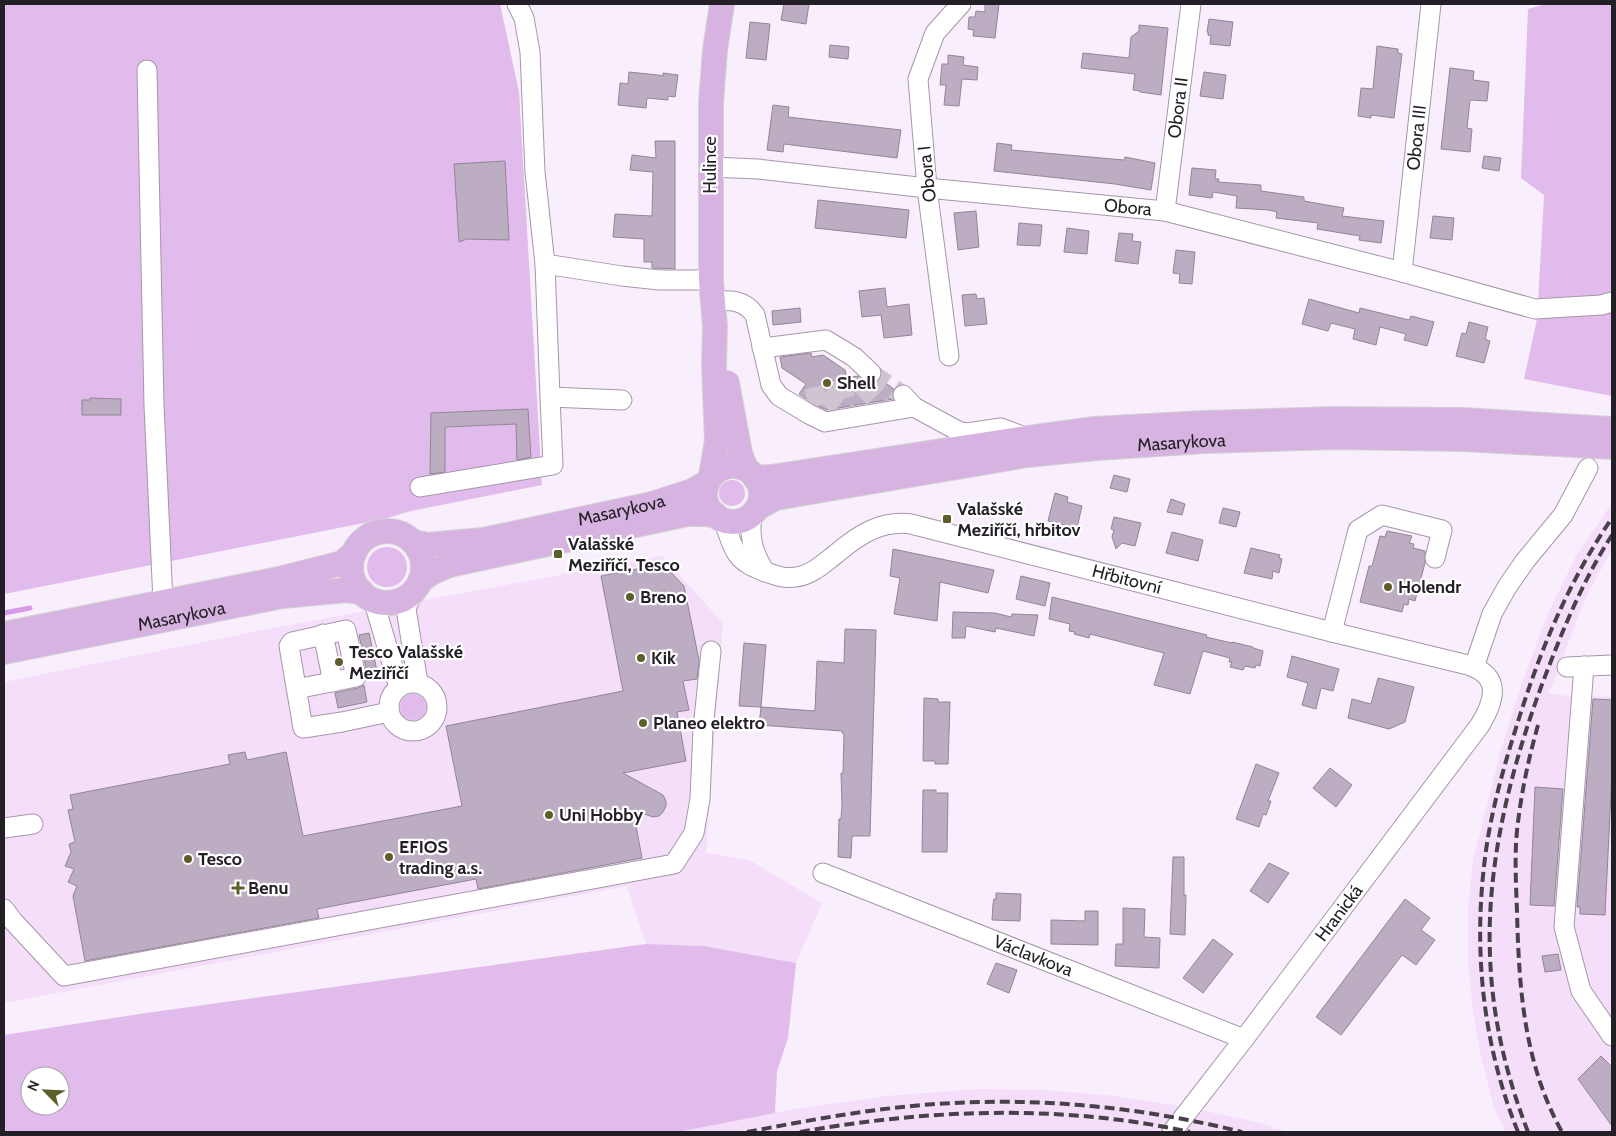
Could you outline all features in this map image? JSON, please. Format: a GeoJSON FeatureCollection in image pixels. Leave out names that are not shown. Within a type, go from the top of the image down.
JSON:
{"type":"FeatureCollection","features":[{"type":"Feature","properties":{"kind":"main road","name":"Hulince"},"geometry":{"type":"LineString","coordinates":[[710,479],[717,441],[714,365],[715,326],[712,290],[711,103],[712,75],[722,4]]}},
{"type":"Feature","properties":{"kind":"main road","name":"Hulince"},"geometry":{"type":"LineString","coordinates":[[715,326],[740,452],[750,473]]}},
{"type":"Feature","properties":{"kind":"main road","name":"Masarykova"},"geometry":{"type":"LineString","coordinates":[[754,511],[776,498],[1027,455],[1097,448],[1204,432],[1334,419],[1463,420],[1612,429]]}},
{"type":"Feature","properties":{"kind":"main road","name":"Masarykova"},"geometry":{"type":"LineString","coordinates":[[750,473],[771,477],[1027,438],[1094,430],[1463,439],[1612,447]]}},
{"type":"Feature","properties":{"kind":"main road"},"geometry":{"type":"LineString","coordinates":[[737,466],[750,473],[760,492],[760,500],[754,511],[738,521],[719,518],[711,510],[705,496],[710,479],[718,470],[727,467],[737,466]]}},
{"type":"Feature","properties":{"kind":"main road","name":"Masarykova"},"geometry":{"type":"LineString","coordinates":[[4,634],[279,579],[342,563],[355,552],[368,536],[381,532],[402,534],[413,542],[427,546],[482,540],[652,504],[692,492],[710,479]]}},
{"type":"Feature","properties":{"kind":"main road","name":"Masarykova"},"geometry":{"type":"LineString","coordinates":[[4,652],[282,596],[347,590],[387,603],[394,602],[407,597],[431,573],[449,565],[687,514],[703,514],[719,518]]}},
{"type":"Feature","properties":{"kind":"main road"},"geometry":{"type":"LineString","coordinates":[[413,542],[423,560],[422,574],[416,587]]}},
{"type":"Feature","properties":{"kind":"main road"},"geometry":{"type":"LineString","coordinates":[[355,552],[352,573],[357,586],[367,596]]}},
{"type":"Feature","properties":{"kind":"street"},"geometry":{"type":"LineString","coordinates":[[420,487],[553,465],[545,264],[535,172],[530,52],[524,18],[517,4]]}},
{"type":"Feature","properties":{"kind":"street","name":"Obora I"},"geometry":{"type":"LineString","coordinates":[[949,356],[927,188],[918,79],[935,34],[961,4]]}},
{"type":"Feature","properties":{"kind":"street","name":"Obora II"},"geometry":{"type":"LineString","coordinates":[[1165,211],[1191,4]]}},
{"type":"Feature","properties":{"kind":"street","name":"Obora III"},"geometry":{"type":"LineString","coordinates":[[1402,272],[1431,4]]}},
{"type":"Feature","properties":{"kind":"street"},"geometry":{"type":"LineString","coordinates":[[147,70],[154,405],[163,602]]}},
{"type":"Feature","properties":{"kind":"street","name":"Obora"},"geometry":{"type":"LineString","coordinates":[[711,166],[1165,211],[1402,272],[1535,309],[1601,305],[1612,302]]}},
{"type":"Feature","properties":{"kind":"street"},"geometry":{"type":"LineString","coordinates":[[545,264],[659,280],[712,290],[740,302],[751,309],[755,315],[771,386],[780,396],[800,402],[809,414],[825,422],[909,401],[960,432],[967,433],[1001,428],[1027,438]]}},
{"type":"Feature","properties":{"kind":"street"},"geometry":{"type":"LineString","coordinates":[[762,348],[826,340],[854,357],[871,374]]}},
{"type":"Feature","properties":{"kind":"street"},"geometry":{"type":"LineString","coordinates":[[550,397],[622,400]]}},
{"type":"Feature","properties":{"kind":"street"},"geometry":{"type":"LineString","coordinates":[[1474,667],[1492,614],[1506,587],[1563,515],[1588,468]]}},
{"type":"Feature","properties":{"kind":"street"},"geometry":{"type":"LineString","coordinates":[[754,511],[751,530],[752,546],[765,572]]}},
{"type":"Feature","properties":{"kind":"street"},"geometry":{"type":"LineString","coordinates":[[1332,632],[1358,530],[1382,515],[1442,530],[1435,558]]}},
{"type":"Feature","properties":{"kind":"street","name":"Hřbitovní"},"geometry":{"type":"LineString","coordinates":[[719,518],[737,554],[748,565],[785,578],[804,575],[826,562],[860,536],[881,526],[900,523],[929,528],[1474,667]]}},
{"type":"Feature","properties":{"kind":"street"},"geometry":{"type":"LineString","coordinates":[[408,685],[406,609],[416,587]]}},
{"type":"Feature","properties":{"kind":"street"},"geometry":{"type":"LineString","coordinates":[[367,596],[408,685]]}},
{"type":"Feature","properties":{"kind":"street"},"geometry":{"type":"LineString","coordinates":[[296,689],[334,682],[323,634],[292,642],[289,646],[296,689],[303,728],[389,712]]}},
{"type":"Feature","properties":{"kind":"street"},"geometry":{"type":"LineString","coordinates":[[4,909],[13,922],[64,976],[674,864],[694,833],[700,799],[703,729],[711,651]]}},
{"type":"Feature","properties":{"kind":"street"},"geometry":{"type":"LineString","coordinates":[[1612,665],[1575,666],[1564,927],[1581,991],[1612,1036]]}},
{"type":"Feature","properties":{"kind":"street","name":"Hranická"},"geometry":{"type":"LineString","coordinates":[[1172,1132],[1477,729],[1490,707],[1494,694],[1493,687],[1486,675],[1474,667]]}},
{"type":"Feature","properties":{"kind":"street"},"geometry":{"type":"LineString","coordinates":[[408,685],[426,687],[433,694],[436,702],[436,712],[432,720],[426,727],[417,731],[408,731],[399,727],[392,720],[389,712],[389,702],[392,693],[408,685]]}},
{"type":"Feature","properties":{"kind":"street"},"geometry":{"type":"LineString","coordinates":[[4,828],[33,824]]}},
{"type":"Feature","properties":{"kind":"street","name":"Václavkova"},"geometry":{"type":"LineString","coordinates":[[823,873],[1244,1039]]}},
{"type":"Feature","properties":{"kind":"shaded area"},"geometry":{"type":"Polygon","coordinates":[[[4,4],[500,4],[519,92],[542,485],[411,511],[384,519],[4,594],[4,4]]]}},
{"type":"Feature","properties":{"kind":"shaded area"},"geometry":{"type":"Polygon","coordinates":[[[1546,4],[1612,4],[1612,396],[1524,379],[1537,319],[1544,195],[1521,178],[1528,9],[1546,4]]]}},
{"type":"Feature","properties":{"kind":"shaded area"},"geometry":{"type":"Polygon","coordinates":[[[732,480],[741,484],[745,493],[741,502],[732,506],[723,502],[719,493],[723,484],[732,480]]]}},
{"type":"Feature","properties":{"kind":"shaded area"},"geometry":{"type":"Polygon","coordinates":[[[1612,503],[1612,550],[1581,608],[1554,683],[1547,693],[1589,699],[1590,696],[1612,697],[1612,1132],[1505,1132],[1493,1104],[1481,1056],[1473,1012],[1468,961],[1468,910],[1473,860],[1502,746],[1542,629],[1576,556],[1612,503]]]}},
{"type":"Feature","properties":{"kind":"shaded area"},"geometry":{"type":"Polygon","coordinates":[[[387,547],[401,553],[407,567],[401,581],[387,587],[373,581],[367,567],[373,553],[387,547]]]}},
{"type":"Feature","properties":{"kind":"shaded area"},"geometry":{"type":"Polygon","coordinates":[[[662,556],[723,623],[706,853],[749,860],[822,903],[796,963],[704,946],[646,944],[627,886],[4,1003],[4,682],[273,628],[662,556]]]}},
{"type":"Feature","properties":{"kind":"shaded area"},"geometry":{"type":"Polygon","coordinates":[[[413,694],[422,698],[426,707],[422,716],[413,720],[404,716],[400,707],[404,698],[413,694]]]}},
{"type":"Feature","properties":{"kind":"shaded area"},"geometry":{"type":"Polygon","coordinates":[[[646,944],[704,946],[796,963],[788,1038],[777,1071],[775,1113],[678,1132],[4,1132],[4,1035],[146,1013],[646,944]]]}},
{"type":"Feature","properties":{"kind":"shaded area"},"geometry":{"type":"Polygon","coordinates":[[[978,1089],[1045,1090],[1115,1096],[1186,1107],[1257,1122],[1289,1132],[678,1132],[794,1109],[886,1096],[978,1089]]]}},
{"type":"Feature","properties":{"kind":"building"},"geometry":{"type":"Polygon","coordinates":[[[784,4],[809,4],[806,24],[781,20],[784,4]]]}},
{"type":"Feature","properties":{"kind":"building"},"geometry":{"type":"Polygon","coordinates":[[[985,4],[999,4],[995,38],[973,36],[974,30],[968,29],[969,17],[975,17],[976,11],[985,12],[985,4]]]}},
{"type":"Feature","properties":{"kind":"building"},"geometry":{"type":"Polygon","coordinates":[[[1209,19],[1233,22],[1230,46],[1210,44],[1211,36],[1207,32],[1209,19]]]}},
{"type":"Feature","properties":{"kind":"building"},"geometry":{"type":"Polygon","coordinates":[[[750,22],[770,24],[766,60],[746,58],[750,22]]]}},
{"type":"Feature","properties":{"kind":"building"},"geometry":{"type":"Polygon","coordinates":[[[1139,25],[1168,28],[1161,95],[1133,90],[1135,74],[1081,68],[1083,53],[1129,58],[1131,37],[1139,31],[1139,25]]]}},
{"type":"Feature","properties":{"kind":"building"},"geometry":{"type":"Polygon","coordinates":[[[830,45],[849,47],[848,59],[829,57],[830,45]]]}},
{"type":"Feature","properties":{"kind":"building"},"geometry":{"type":"Polygon","coordinates":[[[1377,46],[1398,49],[1398,53],[1402,54],[1394,118],[1371,115],[1371,118],[1358,116],[1361,88],[1373,89],[1377,46]]]}},
{"type":"Feature","properties":{"kind":"building"},"geometry":{"type":"Polygon","coordinates":[[[948,55],[964,57],[963,65],[978,67],[977,80],[962,79],[959,106],[944,105],[946,85],[940,85],[942,64],[948,64],[948,55]]]}},
{"type":"Feature","properties":{"kind":"building"},"geometry":{"type":"Polygon","coordinates":[[[1450,68],[1474,71],[1473,80],[1489,82],[1487,101],[1470,100],[1467,128],[1472,129],[1470,152],[1441,149],[1450,68]]]}},
{"type":"Feature","properties":{"kind":"building"},"geometry":{"type":"Polygon","coordinates":[[[629,72],[663,76],[663,73],[678,75],[675,97],[668,96],[668,100],[647,98],[646,108],[618,105],[620,83],[628,84],[629,72]]]}},
{"type":"Feature","properties":{"kind":"building"},"geometry":{"type":"Polygon","coordinates":[[[1204,72],[1226,75],[1223,99],[1200,96],[1204,72]]]}},
{"type":"Feature","properties":{"kind":"building"},"geometry":{"type":"Polygon","coordinates":[[[773,105],[789,107],[788,117],[901,130],[897,158],[784,144],[783,152],[767,150],[773,105]]]}},
{"type":"Feature","properties":{"kind":"building"},"geometry":{"type":"Polygon","coordinates":[[[655,141],[675,141],[675,269],[652,268],[652,262],[644,262],[644,239],[613,237],[615,214],[652,216],[653,172],[630,170],[632,155],[656,158],[655,141]]]}},
{"type":"Feature","properties":{"kind":"building"},"geometry":{"type":"Polygon","coordinates":[[[997,143],[1012,145],[1011,150],[1124,160],[1125,157],[1155,163],[1151,190],[1115,184],[994,171],[997,143]]]}},
{"type":"Feature","properties":{"kind":"building"},"geometry":{"type":"Polygon","coordinates":[[[1484,156],[1501,158],[1499,171],[1482,168],[1484,156]]]}},
{"type":"Feature","properties":{"kind":"building"},"geometry":{"type":"Polygon","coordinates":[[[505,161],[509,240],[467,239],[459,242],[454,164],[505,161]]]}},
{"type":"Feature","properties":{"kind":"building"},"geometry":{"type":"Polygon","coordinates":[[[1192,168],[1216,170],[1215,179],[1219,179],[1218,182],[1261,185],[1261,191],[1304,197],[1304,201],[1344,208],[1342,216],[1384,221],[1381,243],[1359,240],[1360,236],[1317,229],[1318,223],[1276,218],[1277,212],[1269,210],[1236,208],[1237,196],[1213,192],[1212,198],[1189,195],[1192,168]]]}},
{"type":"Feature","properties":{"kind":"building"},"geometry":{"type":"Polygon","coordinates":[[[818,200],[909,210],[906,238],[815,228],[818,200]]]}},
{"type":"Feature","properties":{"kind":"building"},"geometry":{"type":"Polygon","coordinates":[[[976,211],[979,247],[958,250],[954,213],[976,211]]]}},
{"type":"Feature","properties":{"kind":"building"},"geometry":{"type":"Polygon","coordinates":[[[1433,216],[1454,218],[1452,240],[1430,238],[1433,216]]]}},
{"type":"Feature","properties":{"kind":"building"},"geometry":{"type":"Polygon","coordinates":[[[1019,223],[1042,225],[1040,246],[1017,245],[1019,223]]]}},
{"type":"Feature","properties":{"kind":"building"},"geometry":{"type":"Polygon","coordinates":[[[1067,228],[1089,231],[1087,254],[1064,252],[1067,228]]]}},
{"type":"Feature","properties":{"kind":"building"},"geometry":{"type":"Polygon","coordinates":[[[1119,233],[1133,234],[1132,241],[1141,242],[1138,264],[1115,261],[1119,233]]]}},
{"type":"Feature","properties":{"kind":"building"},"geometry":{"type":"Polygon","coordinates":[[[1176,250],[1195,252],[1192,284],[1179,283],[1180,274],[1173,273],[1176,250]]]}},
{"type":"Feature","properties":{"kind":"building"},"geometry":{"type":"Polygon","coordinates":[[[885,288],[887,307],[909,304],[912,335],[884,338],[881,315],[862,317],[859,291],[885,288]]]}},
{"type":"Feature","properties":{"kind":"building"},"geometry":{"type":"Polygon","coordinates":[[[976,294],[977,299],[984,298],[987,324],[965,326],[962,295],[976,294]]]}},
{"type":"Feature","properties":{"kind":"building"},"geometry":{"type":"Polygon","coordinates":[[[1309,299],[1359,313],[1360,308],[1409,320],[1411,316],[1434,322],[1427,346],[1404,340],[1406,334],[1380,327],[1376,345],[1353,339],[1355,329],[1331,323],[1328,331],[1302,324],[1309,299]]]}},
{"type":"Feature","properties":{"kind":"building"},"geometry":{"type":"Polygon","coordinates":[[[800,308],[801,322],[773,325],[772,311],[800,308]]]}},
{"type":"Feature","properties":{"kind":"building"},"geometry":{"type":"Polygon","coordinates":[[[1469,322],[1488,327],[1485,339],[1490,341],[1484,363],[1456,356],[1462,333],[1466,334],[1469,322]]]}},
{"type":"Feature","properties":{"kind":"building"},"geometry":{"type":"Polygon","coordinates":[[[811,353],[812,357],[823,355],[845,370],[847,378],[858,376],[869,384],[875,384],[880,379],[894,389],[892,392],[893,399],[827,410],[814,404],[799,394],[806,384],[782,368],[780,357],[811,353]]]}},
{"type":"Feature","properties":{"kind":"building"},"geometry":{"type":"Polygon","coordinates":[[[90,398],[121,399],[121,415],[82,415],[82,400],[90,400],[90,398]]]}},
{"type":"Feature","properties":{"kind":"building"},"geometry":{"type":"Polygon","coordinates":[[[528,409],[531,457],[517,460],[516,424],[445,427],[445,472],[430,474],[431,413],[528,409]]]}},
{"type":"Feature","properties":{"kind":"building"},"geometry":{"type":"Polygon","coordinates":[[[1114,475],[1130,479],[1127,492],[1110,488],[1114,475]]]}},
{"type":"Feature","properties":{"kind":"building"},"geometry":{"type":"Polygon","coordinates":[[[1055,493],[1068,497],[1067,502],[1082,506],[1077,528],[1048,521],[1055,493]]]}},
{"type":"Feature","properties":{"kind":"building"},"geometry":{"type":"Polygon","coordinates":[[[1171,499],[1185,504],[1182,515],[1167,512],[1171,499]]]}},
{"type":"Feature","properties":{"kind":"building"},"geometry":{"type":"Polygon","coordinates":[[[1223,508],[1240,512],[1236,527],[1219,523],[1223,508]]]}},
{"type":"Feature","properties":{"kind":"building"},"geometry":{"type":"Polygon","coordinates":[[[1114,517],[1141,523],[1135,546],[1122,543],[1116,549],[1112,537],[1114,530],[1111,529],[1114,517]]]}},
{"type":"Feature","properties":{"kind":"building"},"geometry":{"type":"Polygon","coordinates":[[[1387,531],[1412,536],[1409,543],[1414,544],[1413,548],[1425,551],[1425,563],[1415,601],[1409,599],[1408,605],[1404,604],[1402,612],[1360,602],[1369,566],[1372,566],[1380,536],[1385,537],[1387,531]]]}},
{"type":"Feature","properties":{"kind":"building"},"geometry":{"type":"Polygon","coordinates":[[[1172,532],[1203,540],[1198,561],[1166,553],[1172,532]]]}},
{"type":"Feature","properties":{"kind":"building"},"geometry":{"type":"Polygon","coordinates":[[[1251,548],[1280,555],[1279,558],[1282,559],[1279,573],[1273,571],[1272,579],[1244,573],[1251,548]]]}},
{"type":"Feature","properties":{"kind":"building"},"geometry":{"type":"Polygon","coordinates":[[[893,549],[994,570],[988,593],[940,582],[937,621],[894,614],[900,578],[890,576],[893,549]]]}},
{"type":"Feature","properties":{"kind":"building"},"geometry":{"type":"Polygon","coordinates":[[[663,564],[684,586],[699,660],[697,679],[683,681],[689,710],[677,712],[686,761],[623,773],[663,795],[666,801],[666,806],[659,816],[653,817],[633,810],[642,858],[478,889],[476,879],[317,909],[319,918],[85,961],[73,896],[77,886],[68,882],[74,869],[65,866],[71,852],[69,844],[75,842],[68,810],[73,809],[70,795],[230,764],[228,755],[245,752],[247,760],[286,752],[303,836],[462,806],[446,726],[623,691],[601,576],[663,564]]]}},
{"type":"Feature","properties":{"kind":"building"},"geometry":{"type":"Polygon","coordinates":[[[1021,576],[1050,583],[1045,606],[1016,599],[1021,576]]]}},
{"type":"Feature","properties":{"kind":"building"},"geometry":{"type":"Polygon","coordinates":[[[1052,597],[1207,635],[1206,637],[1253,647],[1263,651],[1260,666],[1256,665],[1255,668],[1245,666],[1243,670],[1230,667],[1232,662],[1229,662],[1230,658],[1203,651],[1190,694],[1154,685],[1164,653],[1090,634],[1089,638],[1074,634],[1075,632],[1069,631],[1070,624],[1049,619],[1052,597]]]}},
{"type":"Feature","properties":{"kind":"building"},"geometry":{"type":"Polygon","coordinates":[[[953,612],[995,613],[1011,617],[1012,614],[1038,615],[1034,636],[996,628],[995,632],[966,626],[965,638],[952,638],[953,612]]]}},
{"type":"Feature","properties":{"kind":"building"},"geometry":{"type":"Polygon","coordinates":[[[845,629],[876,630],[870,836],[852,836],[851,858],[838,857],[844,733],[842,731],[759,725],[761,707],[815,711],[817,661],[844,663],[845,629]]]}},
{"type":"Feature","properties":{"kind":"building"},"geometry":{"type":"Polygon","coordinates":[[[369,633],[377,671],[367,673],[359,635],[369,633]]]}},
{"type":"Feature","properties":{"kind":"building"},"geometry":{"type":"Polygon","coordinates":[[[744,643],[766,645],[761,707],[739,706],[744,643]]]}},
{"type":"Feature","properties":{"kind":"building"},"geometry":{"type":"Polygon","coordinates":[[[1292,656],[1339,669],[1333,691],[1321,688],[1316,709],[1302,705],[1308,683],[1287,677],[1292,656]]]}},
{"type":"Feature","properties":{"kind":"building"},"geometry":{"type":"Polygon","coordinates":[[[1378,678],[1414,687],[1405,722],[1389,729],[1348,718],[1352,699],[1371,704],[1378,678]]]}},
{"type":"Feature","properties":{"kind":"building"},"geometry":{"type":"Polygon","coordinates":[[[364,685],[367,702],[338,708],[335,693],[364,685]]]}},
{"type":"Feature","properties":{"kind":"building"},"geometry":{"type":"Polygon","coordinates":[[[924,698],[938,699],[938,702],[950,702],[948,764],[935,764],[935,761],[923,761],[924,698]]]}},
{"type":"Feature","properties":{"kind":"building"},"geometry":{"type":"Polygon","coordinates":[[[1593,699],[1612,700],[1612,772],[1605,915],[1580,914],[1580,907],[1577,907],[1593,699]]]}},
{"type":"Feature","properties":{"kind":"building"},"geometry":{"type":"Polygon","coordinates":[[[1256,764],[1279,773],[1268,801],[1271,801],[1266,815],[1263,814],[1259,827],[1236,819],[1256,764]]]}},
{"type":"Feature","properties":{"kind":"building"},"geometry":{"type":"Polygon","coordinates":[[[1330,768],[1352,785],[1336,807],[1313,788],[1330,768]]]}},
{"type":"Feature","properties":{"kind":"building"},"geometry":{"type":"Polygon","coordinates":[[[1535,787],[1563,789],[1554,906],[1530,905],[1535,787]]]}},
{"type":"Feature","properties":{"kind":"building"},"geometry":{"type":"Polygon","coordinates":[[[923,790],[936,790],[936,793],[948,793],[947,852],[922,852],[923,790]]]}},
{"type":"Feature","properties":{"kind":"building"},"geometry":{"type":"Polygon","coordinates":[[[1173,857],[1184,857],[1184,895],[1186,895],[1185,935],[1170,934],[1173,857]]]}},
{"type":"Feature","properties":{"kind":"building"},"geometry":{"type":"Polygon","coordinates":[[[1269,863],[1289,873],[1268,903],[1250,891],[1269,863]]]}},
{"type":"Feature","properties":{"kind":"building"},"geometry":{"type":"Polygon","coordinates":[[[996,893],[1021,894],[1020,921],[992,920],[996,893]]]}},
{"type":"Feature","properties":{"kind":"building"},"geometry":{"type":"Polygon","coordinates":[[[1405,899],[1430,918],[1421,930],[1435,940],[1416,965],[1402,955],[1341,1035],[1316,1017],[1405,899]]]}},
{"type":"Feature","properties":{"kind":"building"},"geometry":{"type":"Polygon","coordinates":[[[1123,908],[1145,909],[1144,937],[1160,938],[1159,968],[1115,966],[1116,944],[1123,944],[1123,908]]]}},
{"type":"Feature","properties":{"kind":"building"},"geometry":{"type":"Polygon","coordinates":[[[1085,911],[1098,911],[1098,945],[1051,944],[1051,920],[1085,921],[1085,911]]]}},
{"type":"Feature","properties":{"kind":"building"},"geometry":{"type":"Polygon","coordinates":[[[1213,939],[1233,954],[1203,993],[1183,978],[1213,939]]]}},
{"type":"Feature","properties":{"kind":"building"},"geometry":{"type":"Polygon","coordinates":[[[1558,954],[1561,970],[1545,972],[1542,956],[1558,954]]]}},
{"type":"Feature","properties":{"kind":"building"},"geometry":{"type":"Polygon","coordinates":[[[996,963],[1017,970],[1009,993],[987,984],[996,963]]]}},
{"type":"Feature","properties":{"kind":"building"},"geometry":{"type":"Polygon","coordinates":[[[1601,1056],[1612,1067],[1612,1126],[1578,1079],[1601,1056]]]}},
{"type":"Feature","properties":{"kind":"waterway"},"geometry":{"type":"LineString","coordinates":[[4,613],[30,608]]}},
{"type":"Feature","properties":{"kind":"tunnel"},"geometry":{"type":"LineString","coordinates":[[871,373],[903,395]]}},
{"type":"Feature","properties":{"kind":"tunnel"},"geometry":{"type":"LineString","coordinates":[[807,399],[879,379]]}},
{"type":"Feature","properties":{"kind":"tunnel"},"geometry":{"type":"LineString","coordinates":[[861,384],[881,406]]}},
{"type":"Feature","properties":{"kind":"tunnel"},"geometry":{"type":"LineString","coordinates":[[824,394],[848,413]]}},
{"type":"Feature","properties":{"kind":"railway"},"geometry":{"type":"LineString","coordinates":[[1518,1132],[1496,1066],[1484,998],[1480,928],[1485,858],[1495,803],[1505,766],[1539,661],[1571,588],[1612,518]]}},
{"type":"Feature","properties":{"kind":"railway"},"geometry":{"type":"LineString","coordinates":[[1528,1132],[1513,1089],[1501,1045],[1491,978],[1490,918],[1498,843],[1505,805],[1515,768],[1538,696],[1578,596],[1612,535]]}},
{"type":"Feature","properties":{"kind":"railway"},"geometry":{"type":"LineString","coordinates":[[1538,725],[1524,785],[1517,833],[1518,941],[1522,998],[1532,1053],[1549,1106],[1562,1132]]}},
{"type":"Feature","properties":{"kind":"railway"},"geometry":{"type":"LineString","coordinates":[[747,1132],[835,1116],[901,1107],[1003,1102],[1084,1105],[1124,1110],[1203,1123],[1242,1132]]}},
{"type":"Feature","properties":{"kind":"railway"},"geometry":{"type":"LineString","coordinates":[[800,1132],[897,1118],[995,1113],[1093,1117],[1142,1123],[1190,1132]]}},
{"type":"Feature","properties":{"kind":"place","name":"Shell"},"geometry":{"type":"Point","coordinates":[827,383]}},
{"type":"Feature","properties":{"kind":"place","name":"Valašské Meziříčí, hřbitov"},"geometry":{"type":"Point","coordinates":[947,519]}},
{"type":"Feature","properties":{"kind":"place","name":"Valašské Meziříčí, Tesco"},"geometry":{"type":"Point","coordinates":[558,554]}},
{"type":"Feature","properties":{"kind":"place","name":"Holendr"},"geometry":{"type":"Point","coordinates":[1388,587]}},
{"type":"Feature","properties":{"kind":"place","name":"Breno"},"geometry":{"type":"Point","coordinates":[630,597]}},
{"type":"Feature","properties":{"kind":"place","name":"Kik"},"geometry":{"type":"Point","coordinates":[641,658]}},
{"type":"Feature","properties":{"kind":"place","name":"Tesco Valašské Meziříčí"},"geometry":{"type":"Point","coordinates":[339,662]}},
{"type":"Feature","properties":{"kind":"place","name":"Planeo elektro"},"geometry":{"type":"Point","coordinates":[643,723]}},
{"type":"Feature","properties":{"kind":"place","name":"Uni Hobby"},"geometry":{"type":"Point","coordinates":[549,815]}},
{"type":"Feature","properties":{"kind":"place","name":"EFIOS trading a.s."},"geometry":{"type":"Point","coordinates":[389,857]}},
{"type":"Feature","properties":{"kind":"place","name":"Tesco"},"geometry":{"type":"Point","coordinates":[188,859]}},
{"type":"Feature","properties":{"kind":"place","name":"Benu"},"geometry":{"type":"Point","coordinates":[238,888]}}]}
